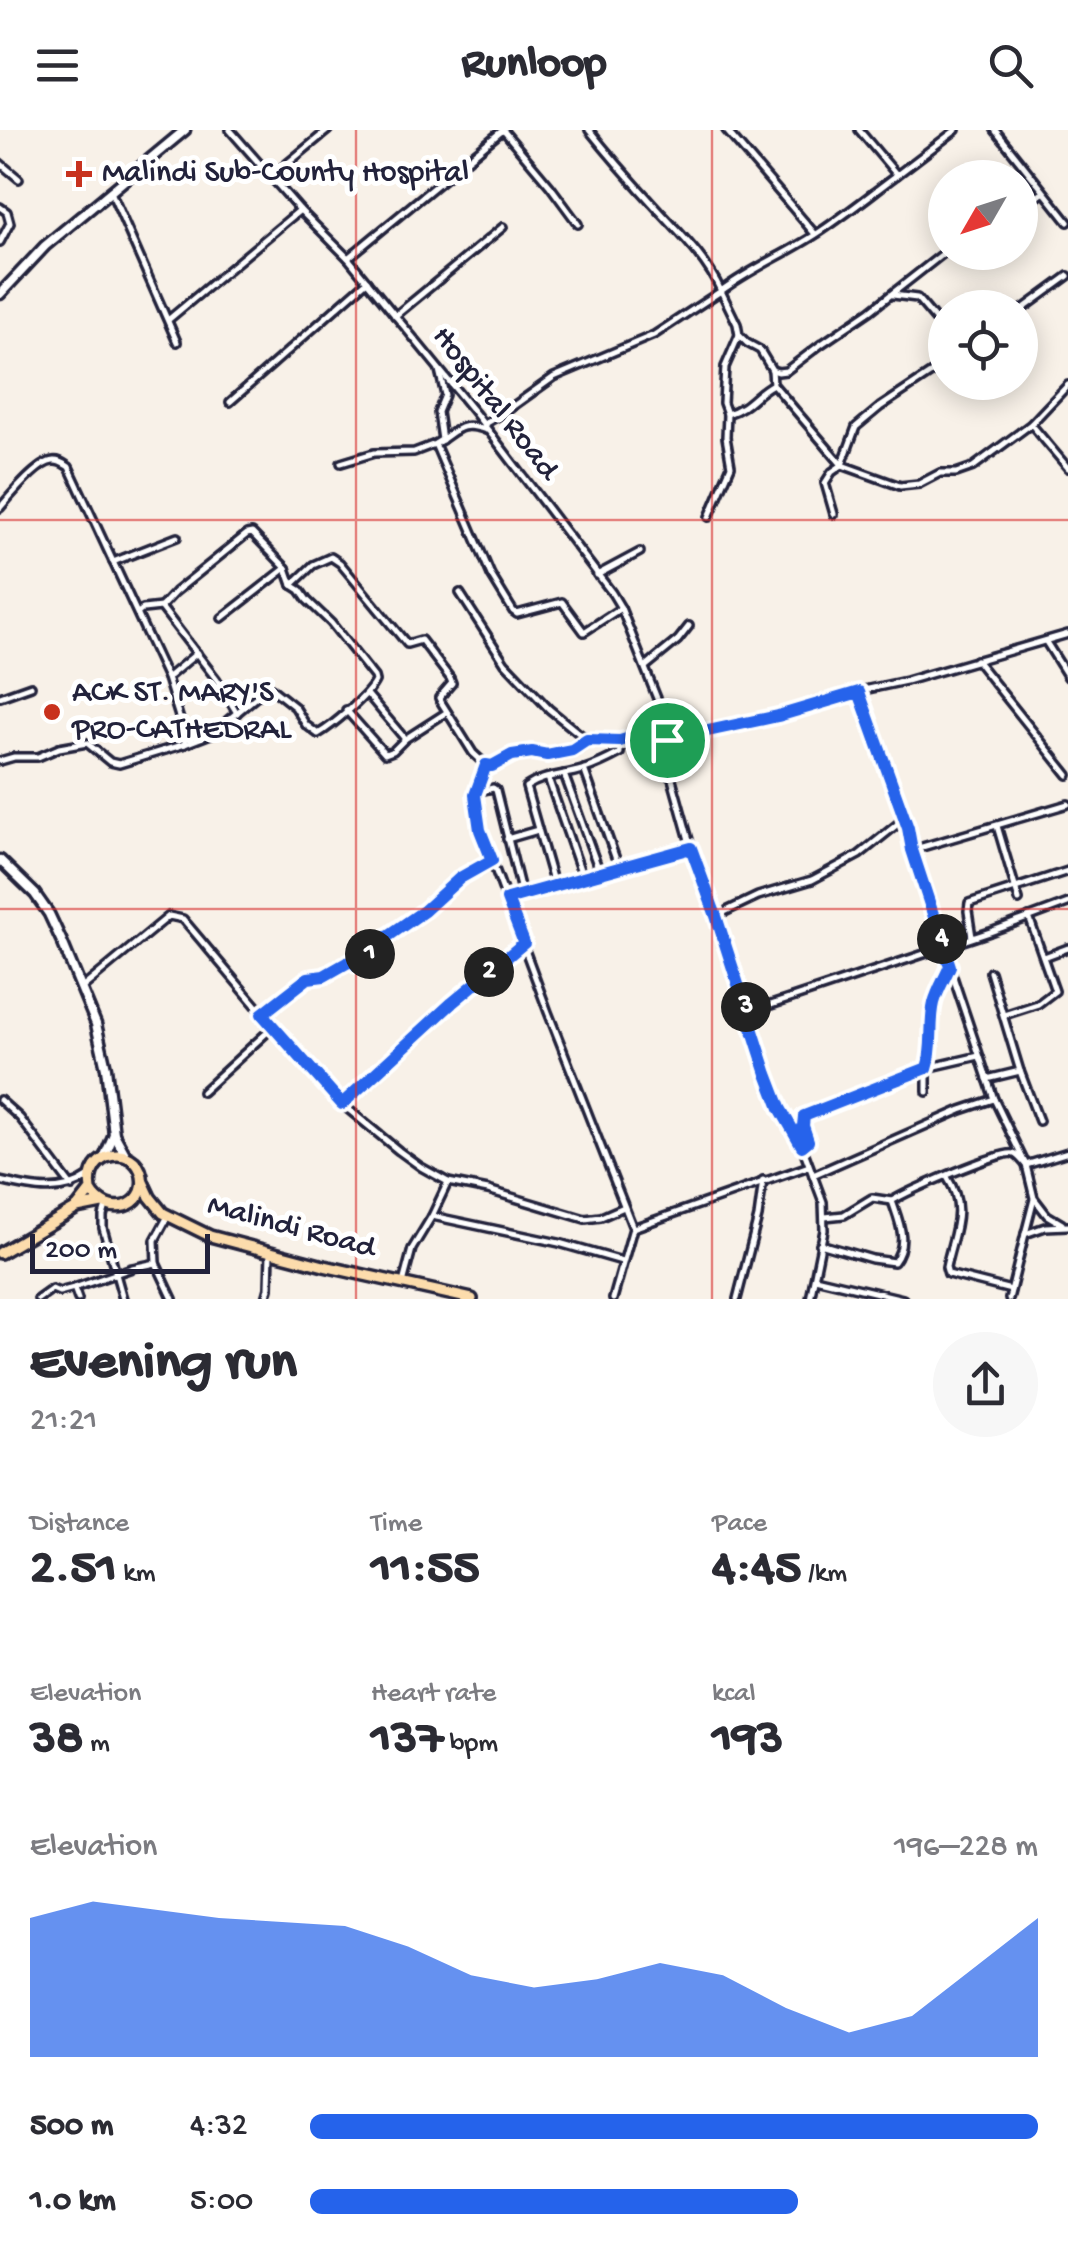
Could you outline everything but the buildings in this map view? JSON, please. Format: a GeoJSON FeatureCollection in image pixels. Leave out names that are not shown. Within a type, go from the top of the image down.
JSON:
{"type":"FeatureCollection","features":[{"type":"Feature","properties":{"kind":"highway"},"geometry":{"type":"LineString","coordinates":[[77,1208],[104,1204],[116,1208],[134,1201],[143,1182],[138,1166],[126,1156],[114,1154],[104,1158],[97,1162],[90,1176],[91,1190],[104,1204]]}},
{"type":"Feature","properties":{"kind":"highway","name":"Malindi Road"},"geometry":{"type":"LineString","coordinates":[[143,1182],[159,1209]]}},
{"type":"Feature","properties":{"kind":"highway"},"geometry":{"type":"LineString","coordinates":[[0,1253],[77,1208],[91,1190]]}},
{"type":"Feature","properties":{"kind":"highway","name":"Malindi Road"},"geometry":{"type":"LineString","coordinates":[[134,1201],[159,1209],[210,1236],[472,1299]]}},
{"type":"Feature","properties":{"kind":"street"},"geometry":{"type":"LineString","coordinates":[[0,294],[45,246],[186,130]]}},
{"type":"Feature","properties":{"kind":"street","name":"Hospital Road"},"geometry":{"type":"LineString","coordinates":[[230,130],[396,316],[484,424],[620,608],[666,721],[665,754],[691,848],[780,1108],[802,1146],[825,1217]]}},
{"type":"Feature","properties":{"kind":"street"},"geometry":{"type":"LineString","coordinates":[[272,177],[328,130]]}},
{"type":"Feature","properties":{"kind":"street"},"geometry":{"type":"LineString","coordinates":[[348,258],[503,130],[578,224]]}},
{"type":"Feature","properties":{"kind":"street"},"geometry":{"type":"LineString","coordinates":[[589,130],[690,244],[713,274],[738,324],[739,335],[725,367],[723,403],[731,466],[709,517]]}},
{"type":"Feature","properties":{"kind":"street"},"geometry":{"type":"LineString","coordinates":[[726,130],[816,234]]}},
{"type":"Feature","properties":{"kind":"street"},"geometry":{"type":"LineString","coordinates":[[860,130],[897,175]]}},
{"type":"Feature","properties":{"kind":"street"},"geometry":{"type":"LineString","coordinates":[[484,424],[554,377],[654,336],[739,278],[816,234],[956,130]]}},
{"type":"Feature","properties":{"kind":"street"},"geometry":{"type":"LineString","coordinates":[[995,130],[1068,222]]}},
{"type":"Feature","properties":{"kind":"street"},"geometry":{"type":"LineString","coordinates":[[0,163],[19,179]]}},
{"type":"Feature","properties":{"kind":"street"},"geometry":{"type":"LineString","coordinates":[[111,192],[177,342]]}},
{"type":"Feature","properties":{"kind":"street"},"geometry":{"type":"LineString","coordinates":[[1038,196],[1044,192]]}},
{"type":"Feature","properties":{"kind":"street"},"geometry":{"type":"LineString","coordinates":[[0,207],[7,212],[10,222],[0,242]]}},
{"type":"Feature","properties":{"kind":"street"},"geometry":{"type":"LineString","coordinates":[[168,320],[300,210]]}},
{"type":"Feature","properties":{"kind":"street"},"geometry":{"type":"LineString","coordinates":[[396,316],[504,226]]}},
{"type":"Feature","properties":{"kind":"street"},"geometry":{"type":"LineString","coordinates":[[772,370],[786,371],[928,265]]}},
{"type":"Feature","properties":{"kind":"street"},"geometry":{"type":"LineString","coordinates":[[1038,298],[1068,276]]}},
{"type":"Feature","properties":{"kind":"street"},"geometry":{"type":"LineString","coordinates":[[230,402],[367,281]]}},
{"type":"Feature","properties":{"kind":"street"},"geometry":{"type":"LineString","coordinates":[[890,295],[917,298],[928,311]]}},
{"type":"Feature","properties":{"kind":"street"},"geometry":{"type":"LineString","coordinates":[[739,335],[760,350],[772,370],[773,384],[842,465],[900,486],[973,467],[1031,424],[1068,385]]}},
{"type":"Feature","properties":{"kind":"street"},"geometry":{"type":"LineString","coordinates":[[439,369],[445,394],[438,412],[442,440]]}},
{"type":"Feature","properties":{"kind":"street"},"geometry":{"type":"LineString","coordinates":[[834,514],[824,483],[842,465],[856,427],[928,375]]}},
{"type":"Feature","properties":{"kind":"street"},"geometry":{"type":"LineString","coordinates":[[727,414],[750,404],[773,384]]}},
{"type":"Feature","properties":{"kind":"street"},"geometry":{"type":"LineString","coordinates":[[1031,424],[1068,468]]}},
{"type":"Feature","properties":{"kind":"street"},"geometry":{"type":"LineString","coordinates":[[341,463],[374,452],[414,452],[435,444],[458,427],[489,431]]}},
{"type":"Feature","properties":{"kind":"street"},"geometry":{"type":"LineString","coordinates":[[435,444],[491,575],[513,611],[517,614],[562,602],[584,632],[620,608]]}},
{"type":"Feature","properties":{"kind":"street"},"geometry":{"type":"LineString","coordinates":[[0,508],[43,464],[52,461],[69,467],[167,678],[185,744]]}},
{"type":"Feature","properties":{"kind":"street"},"geometry":{"type":"LineString","coordinates":[[0,761],[38,756],[87,742],[118,764],[211,734],[267,688],[295,706],[306,725],[318,734],[375,684],[374,677],[330,624],[292,585],[286,568],[249,533],[160,607],[143,609],[138,614]]}},
{"type":"Feature","properties":{"kind":"street"},"geometry":{"type":"LineString","coordinates":[[112,562],[178,537]]}},
{"type":"Feature","properties":{"kind":"street"},"geometry":{"type":"LineString","coordinates":[[597,575],[640,552]]}},
{"type":"Feature","properties":{"kind":"street"},"geometry":{"type":"LineString","coordinates":[[292,585],[314,565],[330,557],[340,563],[406,644],[420,639],[450,678],[452,683],[439,698],[473,753],[486,765]]}},
{"type":"Feature","properties":{"kind":"street"},"geometry":{"type":"LineString","coordinates":[[222,618],[286,568]]}},
{"type":"Feature","properties":{"kind":"street"},"geometry":{"type":"LineString","coordinates":[[460,594],[504,663],[549,710],[587,740]]}},
{"type":"Feature","properties":{"kind":"street"},"geometry":{"type":"LineString","coordinates":[[160,607],[237,713]]}},
{"type":"Feature","properties":{"kind":"street"},"geometry":{"type":"LineString","coordinates":[[645,667],[689,626]]}},
{"type":"Feature","properties":{"kind":"street"},"geometry":{"type":"LineString","coordinates":[[486,765],[512,755],[572,750],[587,740],[638,738],[657,745],[778,716],[1068,634]]}},
{"type":"Feature","properties":{"kind":"street"},"geometry":{"type":"LineString","coordinates":[[1046,642],[1068,677]]}},
{"type":"Feature","properties":{"kind":"street"},"geometry":{"type":"LineString","coordinates":[[167,678],[197,653]]}},
{"type":"Feature","properties":{"kind":"street"},"geometry":{"type":"LineString","coordinates":[[976,660],[1068,775]]}},
{"type":"Feature","properties":{"kind":"street"},"geometry":{"type":"LineString","coordinates":[[0,696],[31,686]]}},
{"type":"Feature","properties":{"kind":"street"},"geometry":{"type":"LineString","coordinates":[[859,692],[904,818],[994,1099],[1026,1165],[1034,1198],[1047,1215],[1065,1225]]}},
{"type":"Feature","properties":{"kind":"street"},"geometry":{"type":"LineString","coordinates":[[367,694],[405,739]]}},
{"type":"Feature","properties":{"kind":"street"},"geometry":{"type":"LineString","coordinates":[[346,710],[385,754],[447,712]]}},
{"type":"Feature","properties":{"kind":"street"},"geometry":{"type":"LineString","coordinates":[[554,885],[526,787],[544,777],[584,769],[618,755],[620,741]]}},
{"type":"Feature","properties":{"kind":"street"},"geometry":{"type":"LineString","coordinates":[[486,765],[476,792],[480,830],[633,1228],[613,1299]]}},
{"type":"Feature","properties":{"kind":"street"},"geometry":{"type":"LineString","coordinates":[[584,769],[620,868]]}},
{"type":"Feature","properties":{"kind":"street"},"geometry":{"type":"LineString","coordinates":[[564,774],[600,873]]}},
{"type":"Feature","properties":{"kind":"street"},"geometry":{"type":"LineString","coordinates":[[548,778],[583,878]]}},
{"type":"Feature","properties":{"kind":"street"},"geometry":{"type":"LineString","coordinates":[[476,792],[496,790],[522,895]]}},
{"type":"Feature","properties":{"kind":"street"},"geometry":{"type":"LineString","coordinates":[[912,850],[1068,804]]}},
{"type":"Feature","properties":{"kind":"street"},"geometry":{"type":"LineString","coordinates":[[716,916],[758,896],[812,880],[859,855],[904,818]]}},
{"type":"Feature","properties":{"kind":"street"},"geometry":{"type":"LineString","coordinates":[[997,826],[1020,900]]}},
{"type":"Feature","properties":{"kind":"street"},"geometry":{"type":"LineString","coordinates":[[508,839],[538,830]]}},
{"type":"Feature","properties":{"kind":"street"},"geometry":{"type":"LineString","coordinates":[[507,899],[691,848]]}},
{"type":"Feature","properties":{"kind":"street"},"geometry":{"type":"LineString","coordinates":[[0,860],[28,886],[49,914],[82,988],[100,1038],[114,1134],[126,1156]]}},
{"type":"Feature","properties":{"kind":"street"},"geometry":{"type":"LineString","coordinates":[[262,1014],[308,978],[324,976],[352,960],[356,965],[371,956],[368,950],[424,911],[460,878],[492,860]]}},
{"type":"Feature","properties":{"kind":"street"},"geometry":{"type":"LineString","coordinates":[[972,936],[969,902],[1068,872]]}},
{"type":"Feature","properties":{"kind":"street"},"geometry":{"type":"LineString","coordinates":[[748,1013],[1068,903]]}},
{"type":"Feature","properties":{"kind":"street"},"geometry":{"type":"LineString","coordinates":[[82,988],[169,916],[183,919],[342,1104],[421,1167],[448,1182],[585,1219],[601,1217],[624,1206]]}},
{"type":"Feature","properties":{"kind":"street"},"geometry":{"type":"LineString","coordinates":[[1004,1015],[1038,1004],[1055,991],[1029,917]]}},
{"type":"Feature","properties":{"kind":"street"},"geometry":{"type":"LineString","coordinates":[[342,1104],[438,1015],[524,943]]}},
{"type":"Feature","properties":{"kind":"street"},"geometry":{"type":"LineString","coordinates":[[1044,957],[1068,948]]}},
{"type":"Feature","properties":{"kind":"street"},"geometry":{"type":"LineString","coordinates":[[927,1092],[933,1005],[950,966]]}},
{"type":"Feature","properties":{"kind":"street"},"geometry":{"type":"LineString","coordinates":[[990,972],[1038,1122]]}},
{"type":"Feature","properties":{"kind":"street"},"geometry":{"type":"LineString","coordinates":[[202,1092],[273,1027]]}},
{"type":"Feature","properties":{"kind":"street"},"geometry":{"type":"LineString","coordinates":[[802,1146],[808,1141],[804,1116],[927,1068],[979,1056]]}},
{"type":"Feature","properties":{"kind":"street"},"geometry":{"type":"LineString","coordinates":[[987,1079],[1020,1071]]}},
{"type":"Feature","properties":{"kind":"street"},"geometry":{"type":"LineString","coordinates":[[814,1176],[960,1110],[994,1099]]}},
{"type":"Feature","properties":{"kind":"street"},"geometry":{"type":"LineString","coordinates":[[0,1100],[20,1118],[72,1187]]}},
{"type":"Feature","properties":{"kind":"street"},"geometry":{"type":"LineString","coordinates":[[104,1158],[114,1134]]}},
{"type":"Feature","properties":{"kind":"street"},"geometry":{"type":"LineString","coordinates":[[1026,1165],[1068,1152]]}},
{"type":"Feature","properties":{"kind":"street"},"geometry":{"type":"LineString","coordinates":[[810,1299],[825,1217],[844,1215],[872,1198],[892,1201],[1008,1153],[1026,1165]]}},
{"type":"Feature","properties":{"kind":"street"},"geometry":{"type":"LineString","coordinates":[[633,1228],[809,1166]]}},
{"type":"Feature","properties":{"kind":"street"},"geometry":{"type":"LineString","coordinates":[[0,1181],[42,1189],[72,1187],[90,1176]]}},
{"type":"Feature","properties":{"kind":"street"},"geometry":{"type":"LineString","coordinates":[[946,1177],[953,1188],[959,1215],[946,1267],[948,1274],[1012,1290]]}},
{"type":"Feature","properties":{"kind":"street"},"geometry":{"type":"LineString","coordinates":[[737,1299],[758,1217],[763,1180]]}},
{"type":"Feature","properties":{"kind":"street"},"geometry":{"type":"LineString","coordinates":[[403,1283],[412,1249],[448,1182]]}},
{"type":"Feature","properties":{"kind":"street"},"geometry":{"type":"LineString","coordinates":[[1009,1299],[1034,1198]]}},
{"type":"Feature","properties":{"kind":"street"},"geometry":{"type":"LineString","coordinates":[[820,1244],[894,1262],[903,1238],[892,1201]]}},
{"type":"Feature","properties":{"kind":"street"},"geometry":{"type":"LineString","coordinates":[[104,1204],[102,1222],[124,1299]]}},
{"type":"Feature","properties":{"kind":"street"},"geometry":{"type":"LineString","coordinates":[[168,1216],[155,1240],[156,1263],[173,1299]]}},
{"type":"Feature","properties":{"kind":"street"},"geometry":{"type":"LineString","coordinates":[[432,1216],[622,1261]]}},
{"type":"Feature","properties":{"kind":"street"},"geometry":{"type":"LineString","coordinates":[[1026,1234],[1045,1226],[1065,1225]]}},
{"type":"Feature","properties":{"kind":"street"},"geometry":{"type":"LineString","coordinates":[[266,1299],[270,1288],[270,1253]]}},
{"type":"Feature","properties":{"kind":"street"},"geometry":{"type":"LineString","coordinates":[[38,1299],[52,1289],[58,1292],[74,1288],[156,1263]]}},
{"type":"Feature","properties":{"kind":"street"},"geometry":{"type":"LineString","coordinates":[[814,1278],[904,1299]]}},
{"type":"Feature","properties":{"kind":"street"},"geometry":{"type":"LineString","coordinates":[[74,1288],[78,1299]]}},
{"type":"Feature","properties":{"kind":"place","name":"Malindi Sub-County Hospital"},"geometry":{"type":"Point","coordinates":[79,174]}},
{"type":"Feature","properties":{"kind":"place","name":"ACK ST. MARY'S PRO-CATHEDRAL"},"geometry":{"type":"Point","coordinates":[52,712]}},
{"type":"Feature","properties":{"kind":"route"},"geometry":{"type":"LineString","coordinates":[[859,692],[908,828],[950,966],[933,1005],[927,1068],[804,1116],[808,1141],[802,1146],[780,1108],[767,1074],[691,848],[507,899],[524,943],[342,1104],[262,1014],[308,978],[324,976],[352,960],[356,965],[371,956],[368,950],[424,911],[460,878],[492,860],[480,830],[475,795],[486,765],[492,766],[512,755],[572,750],[587,740],[638,738],[657,745],[667,740],[778,716],[859,692]]}}]}
